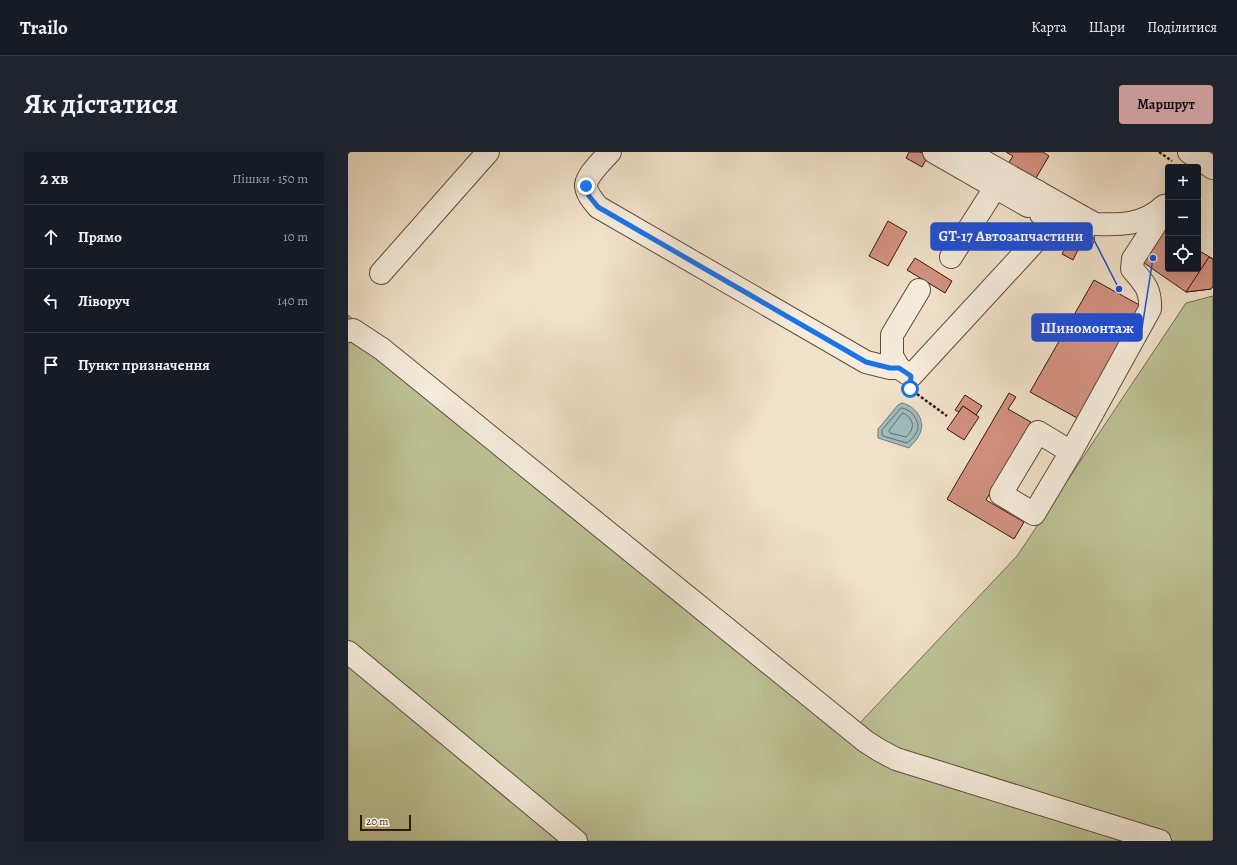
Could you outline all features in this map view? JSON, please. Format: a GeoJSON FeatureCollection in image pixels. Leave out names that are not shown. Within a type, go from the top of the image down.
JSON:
{"type":"FeatureCollection","features":[{"type":"Feature","properties":{"kind":"lane"},"geometry":{"type":"LineString","coordinates":[[381,273],[488,152]]}},
{"type":"Feature","properties":{"kind":"lane"},"geometry":{"type":"LineString","coordinates":[[610,152],[590,176],[586,186],[589,196],[598,207],[866,362],[905,372]]}},
{"type":"Feature","properties":{"kind":"lane"},"geometry":{"type":"LineString","coordinates":[[934,152],[996,188],[1032,199],[1095,224],[1119,225],[1141,221],[1165,206]]}},
{"type":"Feature","properties":{"kind":"lane"},"geometry":{"type":"LineString","coordinates":[[967,152],[1032,199],[1054,221],[1083,238]]}},
{"type":"Feature","properties":{"kind":"lane"},"geometry":{"type":"LineString","coordinates":[[951,257],[996,188]]}},
{"type":"Feature","properties":{"kind":"lane"},"geometry":{"type":"LineString","coordinates":[[1071,452],[1150,309],[1151,297],[1143,282],[1132,269],[1133,259],[1165,209]]}},
{"type":"Feature","properties":{"kind":"lane"},"geometry":{"type":"LineString","coordinates":[[905,372],[1054,221]]}},
{"type":"Feature","properties":{"kind":"lane"},"geometry":{"type":"LineString","coordinates":[[905,372],[892,356],[892,335],[920,290]]}},
{"type":"Feature","properties":{"kind":"lane"},"geometry":{"type":"LineString","coordinates":[[348,331],[353,330],[382,349],[865,741],[879,750],[896,759],[1160,841]]}},
{"type":"Feature","properties":{"kind":"lane"},"geometry":{"type":"LineString","coordinates":[[348,652],[576,841]]}},
{"type":"Feature","properties":{"kind":"path"},"geometry":{"type":"LineString","coordinates":[[905,372],[910,389],[948,416]]}},
{"type":"Feature","properties":{"kind":"green space"},"geometry":{"type":"Polygon","coordinates":[[[1213,296],[1213,841],[348,841],[348,315],[857,726],[1017,556],[1186,303],[1213,296]]]}},
{"type":"Feature","properties":{"kind":"water"},"geometry":{"type":"Polygon","coordinates":[[[902,403],[912,407],[916,411],[922,425],[918,437],[909,448],[878,438],[878,429],[898,405],[902,403]]]}},
{"type":"Feature","properties":{"kind":"building"},"geometry":{"type":"Polygon","coordinates":[[[909,152],[920,152],[928,156],[922,167],[906,158],[909,152]]]}},
{"type":"Feature","properties":{"kind":"building"},"geometry":{"type":"Polygon","coordinates":[[[1006,152],[1043,152],[1049,156],[1033,183],[1006,167],[1013,156],[1006,152]]]}},
{"type":"Feature","properties":{"kind":"building"},"geometry":{"type":"Polygon","coordinates":[[[888,221],[907,232],[888,266],[869,256],[888,221]]]}},
{"type":"Feature","properties":{"kind":"building"},"geometry":{"type":"Polygon","coordinates":[[[1159,226],[1165,229],[1165,272],[1201,272],[1201,252],[1213,259],[1213,286],[1211,289],[1186,292],[1137,258],[1159,226]]]}},
{"type":"Feature","properties":{"kind":"building"},"geometry":{"type":"Polygon","coordinates":[[[1068,243],[1079,248],[1073,260],[1062,254],[1068,243]]]}},
{"type":"Feature","properties":{"kind":"building"},"geometry":{"type":"Polygon","coordinates":[[[1209,257],[1213,259],[1213,286],[1211,289],[1186,292],[1199,272],[1201,272],[1201,269],[1209,257]]]}},
{"type":"Feature","properties":{"kind":"building"},"geometry":{"type":"Polygon","coordinates":[[[915,258],[952,281],[945,293],[907,270],[915,258]]]}},
{"type":"Feature","properties":{"kind":"building"},"geometry":{"type":"Polygon","coordinates":[[[1094,280],[1143,307],[1079,419],[1030,392],[1094,280]]]}},
{"type":"Feature","properties":{"kind":"building"},"geometry":{"type":"Polygon","coordinates":[[[1009,393],[1016,397],[1008,409],[1031,422],[986,500],[1024,522],[1014,539],[947,499],[1009,393]]]}},
{"type":"Feature","properties":{"kind":"building"},"geometry":{"type":"Polygon","coordinates":[[[965,395],[982,406],[976,415],[963,406],[959,412],[955,410],[965,395]]]}},
{"type":"Feature","properties":{"kind":"building"},"geometry":{"type":"Polygon","coordinates":[[[963,406],[979,417],[964,440],[947,429],[963,406]]]}},
{"type":"Feature","properties":{"kind":"place","name":"Шиномонтаж"},"geometry":{"type":"Point","coordinates":[1153,258]}},
{"type":"Feature","properties":{"kind":"place","name":"GT-17 Автозапчастини"},"geometry":{"type":"Point","coordinates":[1119,289]}},
{"type":"Feature","properties":{"kind":"route"},"geometry":{"type":"LineString","coordinates":[[586,186],[589,196],[598,207],[866,362],[890,368],[899,368],[911,376],[910,389]]}}]}
